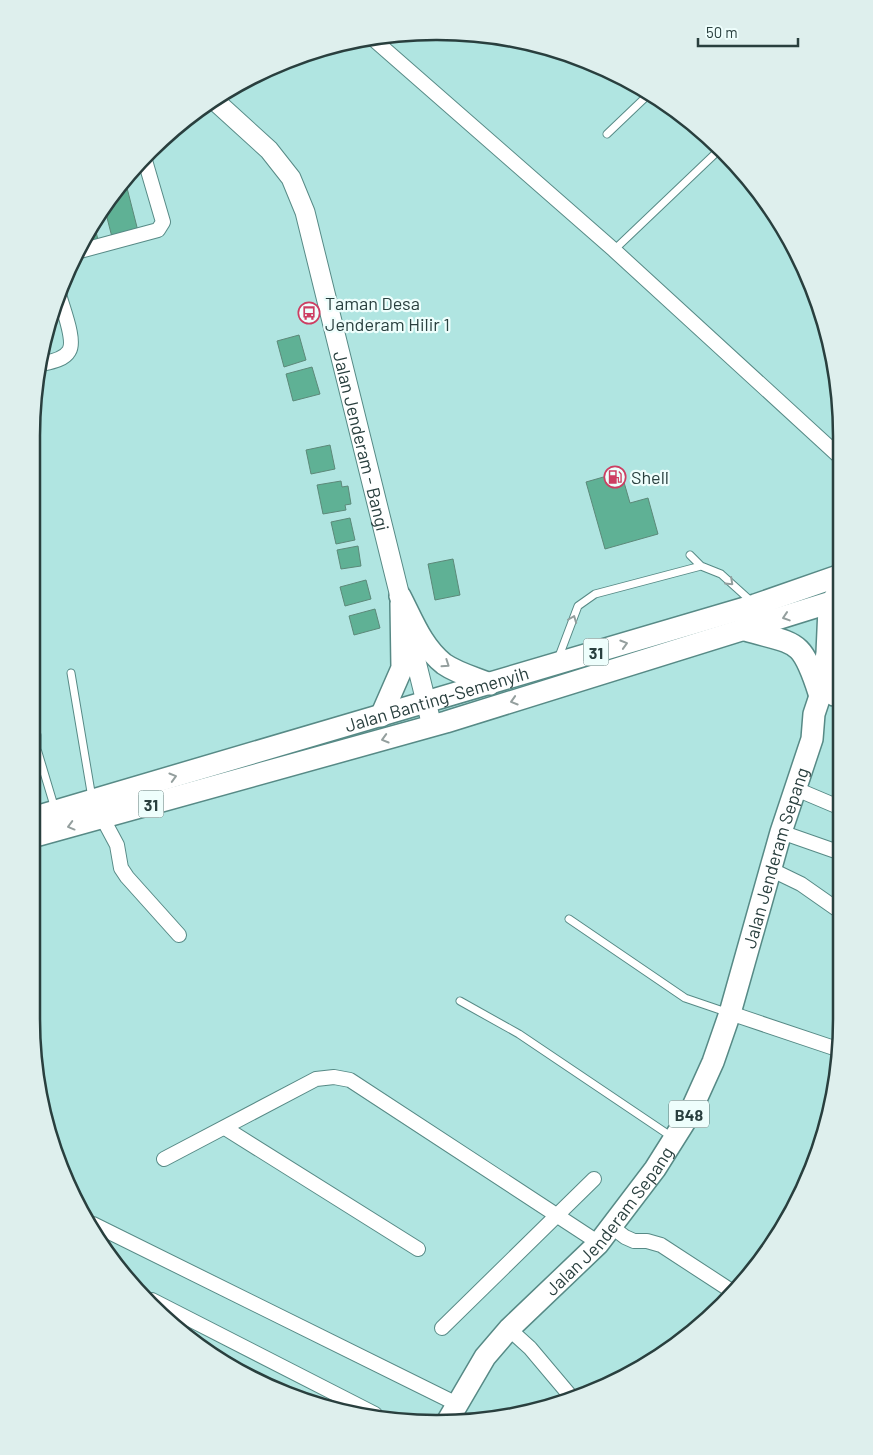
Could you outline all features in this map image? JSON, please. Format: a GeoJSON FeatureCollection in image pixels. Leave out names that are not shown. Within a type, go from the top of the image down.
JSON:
{"type":"FeatureCollection","features":[{"type":"Feature","properties":{"kind":"main road","name":"Jalan Jenderam - Bangi"},"geometry":{"type":"LineString","coordinates":[[218,106],[274,157],[292,178],[305,212],[432,726]]}},
{"type":"Feature","properties":{"kind":"main road","name":"Jalan Banting-Semenyih"},"geometry":{"type":"LineString","coordinates":[[40,833],[98,809],[381,716],[760,603],[833,578]]}},
{"type":"Feature","properties":{"kind":"main road"},"geometry":{"type":"LineString","coordinates":[[760,603],[813,594],[833,596]]}},
{"type":"Feature","properties":{"kind":"main road"},"geometry":{"type":"LineString","coordinates":[[400,596],[420,636],[432,653],[445,664],[490,684]]}},
{"type":"Feature","properties":{"kind":"main road"},"geometry":{"type":"LineString","coordinates":[[381,716],[402,668],[400,596]]}},
{"type":"Feature","properties":{"kind":"main road","name":"Jalan Banting-Semenyih"},"geometry":{"type":"LineString","coordinates":[[40,816],[56,812],[98,809],[432,726],[745,630],[833,598]]}},
{"type":"Feature","properties":{"kind":"main road","name":"B48"},"geometry":{"type":"LineString","coordinates":[[832,692],[827,653],[829,608],[833,603]]}},
{"type":"Feature","properties":{"kind":"main road"},"geometry":{"type":"LineString","coordinates":[[745,630],[787,640],[796,646],[810,667],[832,692]]}},
{"type":"Feature","properties":{"kind":"main road","name":"Jalan Jenderam Sepang"},"geometry":{"type":"LineString","coordinates":[[452,1413],[485,1357],[509,1329],[599,1243],[612,1227],[655,1169],[688,1115],[713,1062],[730,1013],[781,832],[812,739],[814,714],[832,692]]}},
{"type":"Feature","properties":{"kind":"street"},"geometry":{"type":"LineString","coordinates":[[379,44],[614,250],[833,448]]}},
{"type":"Feature","properties":{"kind":"street"},"geometry":{"type":"LineString","coordinates":[[87,249],[158,230],[162,227],[163,222],[147,166]]}},
{"type":"Feature","properties":{"kind":"street"},"geometry":{"type":"LineString","coordinates":[[47,362],[62,358],[70,351],[72,339],[62,305]]}},
{"type":"Feature","properties":{"kind":"street"},"geometry":{"type":"LineString","coordinates":[[796,789],[833,805]]}},
{"type":"Feature","properties":{"kind":"street"},"geometry":{"type":"LineString","coordinates":[[98,809],[117,845],[121,868],[179,935]]}},
{"type":"Feature","properties":{"kind":"street"},"geometry":{"type":"LineString","coordinates":[[781,832],[833,849]]}},
{"type":"Feature","properties":{"kind":"street"},"geometry":{"type":"LineString","coordinates":[[770,869],[801,884],[833,906]]}},
{"type":"Feature","properties":{"kind":"street"},"geometry":{"type":"LineString","coordinates":[[730,1013],[832,1047]]}},
{"type":"Feature","properties":{"kind":"street"},"geometry":{"type":"LineString","coordinates":[[164,1159],[316,1079],[334,1076],[350,1080],[599,1243]]}},
{"type":"Feature","properties":{"kind":"street"},"geometry":{"type":"LineString","coordinates":[[225,1128],[418,1249]]}},
{"type":"Feature","properties":{"kind":"street"},"geometry":{"type":"LineString","coordinates":[[442,1328],[594,1180]]}},
{"type":"Feature","properties":{"kind":"street"},"geometry":{"type":"LineString","coordinates":[[612,1227],[624,1237],[634,1241],[647,1241],[661,1245],[727,1288]]}},
{"type":"Feature","properties":{"kind":"street"},"geometry":{"type":"LineString","coordinates":[[100,1228],[452,1413]]}},
{"type":"Feature","properties":{"kind":"street"},"geometry":{"type":"LineString","coordinates":[[163,1306],[363,1408]]}},
{"type":"Feature","properties":{"kind":"street"},"geometry":{"type":"LineString","coordinates":[[509,1329],[530,1348],[568,1393]]}},
{"type":"Feature","properties":{"kind":"lane"},"geometry":{"type":"LineString","coordinates":[[608,134],[645,99]]}},
{"type":"Feature","properties":{"kind":"lane"},"geometry":{"type":"LineString","coordinates":[[614,250],[715,154]]}},
{"type":"Feature","properties":{"kind":"lane"},"geometry":{"type":"LineString","coordinates":[[690,555],[701,566],[721,574],[760,603]]}},
{"type":"Feature","properties":{"kind":"lane"},"geometry":{"type":"LineString","coordinates":[[556,664],[578,606],[595,594],[701,566]]}},
{"type":"Feature","properties":{"kind":"lane"},"geometry":{"type":"LineString","coordinates":[[71,673],[98,809]]}},
{"type":"Feature","properties":{"kind":"lane"},"geometry":{"type":"LineString","coordinates":[[40,759],[56,812]]}},
{"type":"Feature","properties":{"kind":"lane"},"geometry":{"type":"LineString","coordinates":[[569,919],[685,998],[730,1013]]}},
{"type":"Feature","properties":{"kind":"lane"},"geometry":{"type":"LineString","coordinates":[[460,1001],[519,1034],[674,1138]]}},
{"type":"Feature","properties":{"kind":"building"},"geometry":{"type":"Polygon","coordinates":[[[127,189],[139,235],[113,241],[107,216],[127,189]]]}},
{"type":"Feature","properties":{"kind":"building"},"geometry":{"type":"Polygon","coordinates":[[[96,233],[98,240],[91,242],[96,233]]]}},
{"type":"Feature","properties":{"kind":"building"},"geometry":{"type":"Polygon","coordinates":[[[299,335],[306,360],[284,367],[277,341],[299,335]]]}},
{"type":"Feature","properties":{"kind":"building"},"geometry":{"type":"Polygon","coordinates":[[[312,367],[320,394],[293,401],[286,374],[312,367]]]}},
{"type":"Feature","properties":{"kind":"building"},"geometry":{"type":"Polygon","coordinates":[[[330,445],[335,469],[311,474],[306,450],[330,445]]]}},
{"type":"Feature","properties":{"kind":"building"},"geometry":{"type":"Polygon","coordinates":[[[621,472],[630,503],[648,498],[658,534],[605,549],[586,482],[621,472]]]}},
{"type":"Feature","properties":{"kind":"building"},"geometry":{"type":"Polygon","coordinates":[[[341,481],[342,487],[348,486],[351,504],[345,505],[346,510],[323,514],[317,485],[341,481]]]}},
{"type":"Feature","properties":{"kind":"building"},"geometry":{"type":"Polygon","coordinates":[[[350,518],[355,540],[336,544],[331,522],[350,518]]]}},
{"type":"Feature","properties":{"kind":"building"},"geometry":{"type":"Polygon","coordinates":[[[358,546],[361,566],[341,569],[337,550],[358,546]]]}},
{"type":"Feature","properties":{"kind":"building"},"geometry":{"type":"Polygon","coordinates":[[[453,559],[460,595],[435,600],[428,564],[453,559]]]}},
{"type":"Feature","properties":{"kind":"building"},"geometry":{"type":"Polygon","coordinates":[[[366,580],[371,599],[345,606],[340,587],[366,580]]]}},
{"type":"Feature","properties":{"kind":"building"},"geometry":{"type":"Polygon","coordinates":[[[375,609],[380,628],[354,635],[349,616],[375,609]]]}},
{"type":"Feature","properties":{"kind":"place","name":"Taman Desa Jenderam Hilir 1"},"geometry":{"type":"Point","coordinates":[309,313]}},
{"type":"Feature","properties":{"kind":"place","name":"Shell"},"geometry":{"type":"Point","coordinates":[615,477]}}]}
